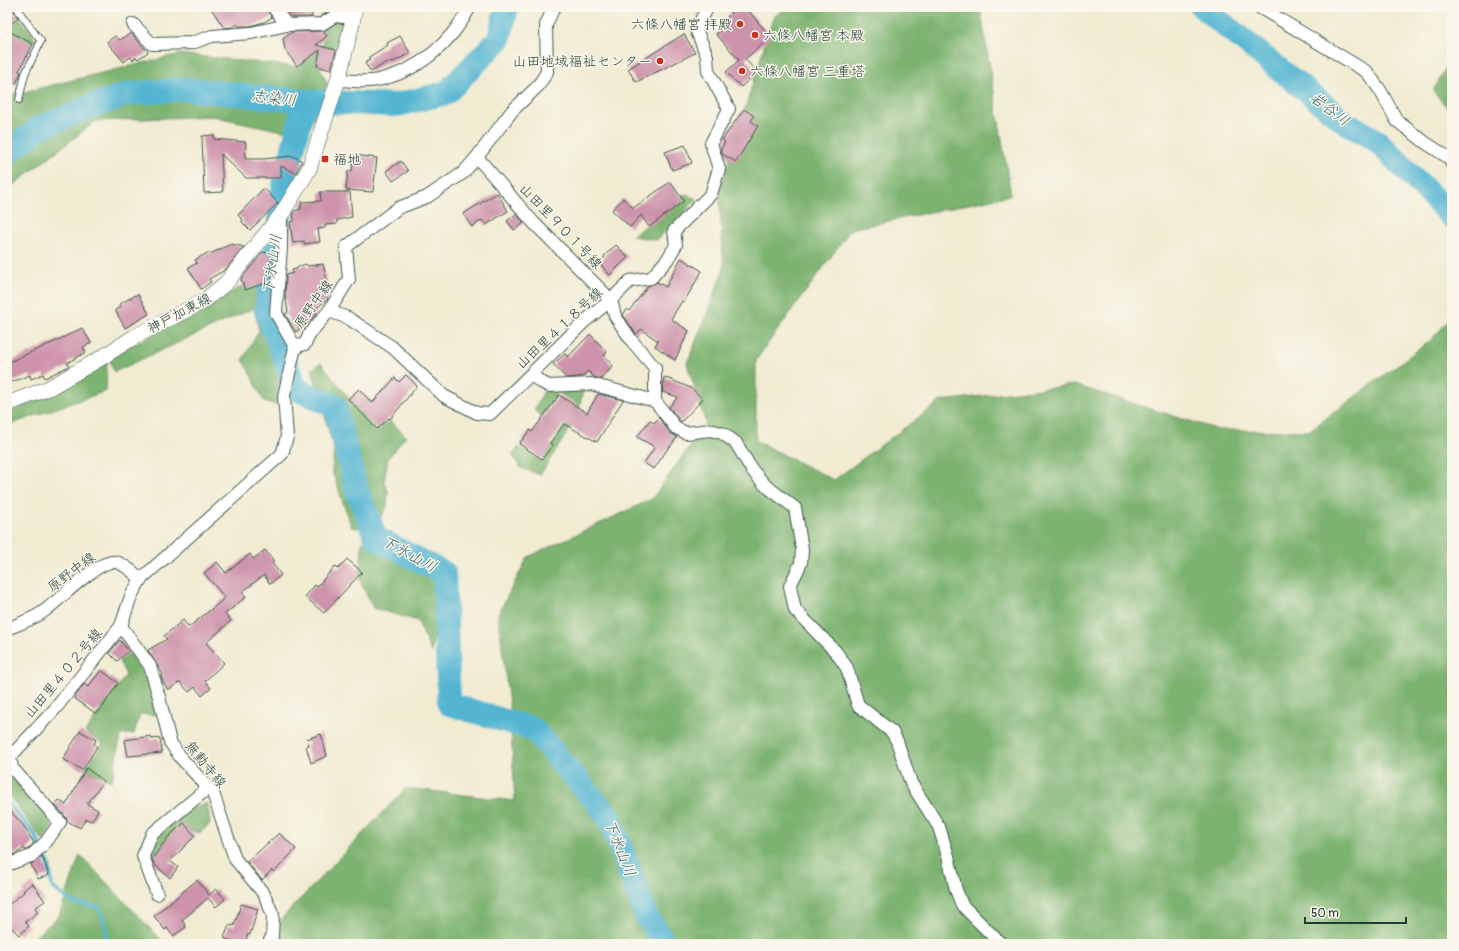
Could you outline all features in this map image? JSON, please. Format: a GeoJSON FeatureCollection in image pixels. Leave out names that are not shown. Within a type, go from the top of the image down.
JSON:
{"type":"FeatureCollection","features":[{"type":"Feature","properties":{"kind":"street"},"geometry":{"type":"LineString","coordinates":[[273,7],[287,25]]}},
{"type":"Feature","properties":{"kind":"street"},"geometry":{"type":"LineString","coordinates":[[338,80],[378,80],[399,74],[421,62],[451,37],[470,7]]}},
{"type":"Feature","properties":{"kind":"street","name":"原野中線"},"geometry":{"type":"LineString","coordinates":[[7,629],[42,613],[86,577],[105,564],[114,562],[121,564],[141,579],[282,454],[287,437],[284,396],[295,347],[304,344],[310,333],[329,311],[349,279],[346,247],[398,208],[427,196],[463,173],[477,157],[512,112],[538,86],[547,72],[546,25],[554,7]]}},
{"type":"Feature","properties":{"kind":"street","name":"山田里４１８号線"},"geometry":{"type":"LineString","coordinates":[[329,311],[348,318],[392,347],[444,396],[477,413],[490,414],[586,321],[611,300],[630,281],[651,278],[667,260],[676,245],[674,231],[711,194],[719,169],[711,143],[729,109],[708,71],[707,56],[696,29],[708,7]]}},
{"type":"Feature","properties":{"kind":"street"},"geometry":{"type":"LineString","coordinates":[[1259,7],[1367,72],[1380,90],[1397,121],[1426,143],[1450,158],[1452,164]]}},
{"type":"Feature","properties":{"kind":"street"},"geometry":{"type":"LineString","coordinates":[[133,24],[152,44],[192,43],[212,36],[252,33],[287,25],[322,24],[335,16],[354,12]]}},
{"type":"Feature","properties":{"kind":"street","name":"神戸加東線"},"geometry":{"type":"LineString","coordinates":[[7,404],[49,388],[101,358],[134,336],[204,301],[226,283],[282,215],[309,169],[338,80],[354,12]]}},
{"type":"Feature","properties":{"kind":"street","name":"山田里９０１号線"},"geometry":{"type":"LineString","coordinates":[[477,157],[533,222],[611,300],[615,316],[632,341],[655,368],[654,401]]}},
{"type":"Feature","properties":{"kind":"street"},"geometry":{"type":"LineString","coordinates":[[282,215],[276,313],[295,347]]}},
{"type":"Feature","properties":{"kind":"street"},"geometry":{"type":"LineString","coordinates":[[531,375],[549,386],[591,384],[654,401],[676,428],[686,433],[710,430],[722,434],[736,443],[752,470],[765,486],[795,508],[802,549],[801,563],[790,586],[795,610],[836,652],[847,668],[858,705],[892,732],[897,741],[911,783],[939,827],[956,890],[962,905],[1001,944]]}},
{"type":"Feature","properties":{"kind":"street"},"geometry":{"type":"LineString","coordinates":[[121,626],[131,596],[141,579]]}},
{"type":"Feature","properties":{"kind":"street","name":"山田里４０２号線"},"geometry":{"type":"LineString","coordinates":[[7,865],[31,856],[46,842],[60,822],[12,768],[10,757],[55,709],[121,626]]}},
{"type":"Feature","properties":{"kind":"street","name":"無動寺線"},"geometry":{"type":"LineString","coordinates":[[121,626],[150,666],[170,742],[181,758],[213,793],[235,859],[264,894],[273,915],[272,937],[268,944]]}},
{"type":"Feature","properties":{"kind":"street"},"geometry":{"type":"LineString","coordinates":[[157,894],[143,856],[152,834],[208,788]]}},
{"type":"Feature","properties":{"kind":"lane"},"geometry":{"type":"LineString","coordinates":[[16,7],[41,40],[25,74],[19,100]]}},
{"type":"Feature","properties":{"kind":"green space"},"geometry":{"type":"Polygon","coordinates":[[[331,7],[345,7],[337,45],[316,59],[327,83],[306,136],[212,116],[96,121],[7,190],[7,96],[180,54],[299,67],[323,42],[318,18],[331,7]]]}},
{"type":"Feature","properties":{"kind":"green space"},"geometry":{"type":"Polygon","coordinates":[[[786,7],[980,7],[1011,195],[851,229],[756,360],[756,441],[834,480],[941,401],[1074,385],[1219,430],[1309,431],[1431,340],[1452,317],[1452,944],[261,944],[285,915],[406,788],[515,801],[510,712],[498,614],[528,557],[652,499],[706,424],[687,364],[724,269],[719,192],[773,18],[786,7]]]}},
{"type":"Feature","properties":{"kind":"green space"},"geometry":{"type":"Polygon","coordinates":[[[21,18],[36,41],[7,45],[7,28],[21,18]]]}},
{"type":"Feature","properties":{"kind":"green space"},"geometry":{"type":"Polygon","coordinates":[[[1452,56],[1452,113],[1433,91],[1452,56]]]}},
{"type":"Feature","properties":{"kind":"green space"},"geometry":{"type":"Polygon","coordinates":[[[684,194],[697,199],[657,240],[632,236],[657,218],[684,194]]]}},
{"type":"Feature","properties":{"kind":"green space"},"geometry":{"type":"Polygon","coordinates":[[[265,274],[277,328],[281,364],[276,405],[264,401],[243,359],[259,331],[254,308],[114,372],[109,358],[265,274]]]}},
{"type":"Feature","properties":{"kind":"green space"},"geometry":{"type":"Polygon","coordinates":[[[107,362],[106,391],[7,426],[7,413],[59,391],[107,362]]]}},
{"type":"Feature","properties":{"kind":"green space"},"geometry":{"type":"Polygon","coordinates":[[[321,363],[377,433],[390,421],[406,436],[388,458],[384,482],[388,491],[387,507],[375,527],[352,528],[332,471],[334,450],[312,369],[321,363]]]}},
{"type":"Feature","properties":{"kind":"green space"},"geometry":{"type":"Polygon","coordinates":[[[583,390],[577,417],[540,475],[521,468],[512,455],[518,447],[542,462],[578,405],[558,392],[541,416],[534,410],[544,391],[583,390]]]}},
{"type":"Feature","properties":{"kind":"green space"},"geometry":{"type":"Polygon","coordinates":[[[362,542],[405,546],[447,567],[431,653],[418,621],[373,608],[360,581],[362,542]]]}},
{"type":"Feature","properties":{"kind":"green space"},"geometry":{"type":"Polygon","coordinates":[[[130,653],[145,676],[156,715],[140,714],[134,734],[121,735],[112,781],[84,769],[103,744],[85,732],[126,675],[119,661],[130,653]]]}},
{"type":"Feature","properties":{"kind":"green space"},"geometry":{"type":"Polygon","coordinates":[[[7,763],[54,823],[43,841],[7,793],[7,763]]]}},
{"type":"Feature","properties":{"kind":"green space"},"geometry":{"type":"Polygon","coordinates":[[[208,803],[210,824],[199,833],[175,826],[167,852],[162,849],[147,857],[154,839],[182,813],[208,803]]]}},
{"type":"Feature","properties":{"kind":"green space"},"geometry":{"type":"Polygon","coordinates":[[[80,855],[165,944],[27,944],[59,916],[80,855]]]}},
{"type":"Feature","properties":{"kind":"building"},"geometry":{"type":"Polygon","coordinates":[[[7,7],[12,7],[18,18],[7,27],[7,7]]]}},
{"type":"Feature","properties":{"kind":"building"},"geometry":{"type":"Polygon","coordinates":[[[210,7],[266,7],[267,11],[272,17],[264,22],[250,26],[238,26],[237,24],[233,27],[224,28],[210,7]]]}},
{"type":"Feature","properties":{"kind":"building"},"geometry":{"type":"Polygon","coordinates":[[[282,7],[321,7],[311,15],[312,17],[291,17],[282,7]]]}},
{"type":"Feature","properties":{"kind":"building"},"geometry":{"type":"Polygon","coordinates":[[[726,7],[745,7],[771,37],[745,59],[757,72],[741,87],[726,72],[739,60],[716,34],[731,21],[727,17],[731,13],[726,7]]]}},
{"type":"Feature","properties":{"kind":"building"},"geometry":{"type":"Polygon","coordinates":[[[7,30],[33,44],[19,71],[21,72],[16,84],[7,79],[7,30]]]}},
{"type":"Feature","properties":{"kind":"building"},"geometry":{"type":"Polygon","coordinates":[[[323,31],[327,36],[316,45],[336,50],[331,70],[317,66],[320,50],[297,66],[285,50],[283,39],[292,32],[323,31]]]}},
{"type":"Feature","properties":{"kind":"building"},"geometry":{"type":"Polygon","coordinates":[[[131,33],[148,52],[138,59],[136,57],[133,60],[130,57],[124,62],[107,42],[115,36],[120,40],[131,33]]]}},
{"type":"Feature","properties":{"kind":"building","name":"山田地域福祉センター"},"geometry":{"type":"Polygon","coordinates":[[[684,34],[695,53],[636,82],[628,69],[684,34]]]}},
{"type":"Feature","properties":{"kind":"building"},"geometry":{"type":"Polygon","coordinates":[[[400,36],[410,53],[395,61],[385,63],[371,72],[365,63],[370,60],[369,57],[388,45],[387,43],[400,36]]]}},
{"type":"Feature","properties":{"kind":"building"},"geometry":{"type":"Polygon","coordinates":[[[744,109],[754,116],[751,121],[758,126],[736,162],[722,154],[721,149],[725,142],[722,140],[744,109]]]}},
{"type":"Feature","properties":{"kind":"building"},"geometry":{"type":"Polygon","coordinates":[[[214,135],[214,139],[246,142],[245,159],[293,156],[302,161],[296,173],[281,166],[281,178],[246,178],[221,154],[223,192],[204,193],[202,136],[214,135]]]}},
{"type":"Feature","properties":{"kind":"building"},"geometry":{"type":"Polygon","coordinates":[[[685,145],[692,163],[672,170],[665,152],[685,145]]]}},
{"type":"Feature","properties":{"kind":"building"},"geometry":{"type":"Polygon","coordinates":[[[354,155],[377,158],[373,192],[346,190],[348,171],[352,171],[354,155]]]}},
{"type":"Feature","properties":{"kind":"building"},"geometry":{"type":"Polygon","coordinates":[[[401,161],[408,171],[393,181],[386,171],[401,161]]]}},
{"type":"Feature","properties":{"kind":"building"},"geometry":{"type":"Polygon","coordinates":[[[670,182],[684,201],[649,227],[641,215],[630,227],[612,210],[623,198],[633,208],[670,182]]]}},
{"type":"Feature","properties":{"kind":"building"},"geometry":{"type":"Polygon","coordinates":[[[264,188],[278,203],[250,230],[242,222],[243,220],[238,215],[264,188]]]}},
{"type":"Feature","properties":{"kind":"building"},"geometry":{"type":"Polygon","coordinates":[[[320,192],[350,192],[352,217],[337,220],[337,224],[325,225],[325,228],[318,229],[320,242],[304,244],[304,241],[293,243],[290,222],[294,221],[294,211],[301,209],[301,202],[321,201],[320,192]]]}},
{"type":"Feature","properties":{"kind":"building"},"geometry":{"type":"Polygon","coordinates":[[[497,193],[508,211],[486,225],[482,220],[472,227],[463,214],[497,193]]]}},
{"type":"Feature","properties":{"kind":"building"},"geometry":{"type":"Polygon","coordinates":[[[516,214],[524,223],[514,230],[507,221],[516,214]]]}},
{"type":"Feature","properties":{"kind":"building"},"geometry":{"type":"Polygon","coordinates":[[[231,244],[244,247],[225,270],[209,279],[211,282],[201,289],[188,268],[197,263],[195,260],[209,252],[210,254],[231,244]]]}},
{"type":"Feature","properties":{"kind":"building"},"geometry":{"type":"Polygon","coordinates":[[[616,245],[628,257],[610,275],[599,263],[616,245]]]}},
{"type":"Feature","properties":{"kind":"building"},"geometry":{"type":"Polygon","coordinates":[[[263,252],[272,254],[266,283],[245,290],[241,279],[263,252]]]}},
{"type":"Feature","properties":{"kind":"building"},"geometry":{"type":"Polygon","coordinates":[[[681,258],[702,271],[684,302],[682,301],[671,319],[689,331],[675,360],[655,346],[658,341],[641,329],[636,334],[623,315],[627,309],[629,311],[648,286],[657,282],[666,287],[681,258]]]}},
{"type":"Feature","properties":{"kind":"building"},"geometry":{"type":"Polygon","coordinates":[[[306,264],[308,266],[323,264],[328,284],[318,286],[328,299],[314,310],[317,313],[312,319],[296,332],[285,314],[288,312],[285,295],[286,275],[293,273],[292,270],[297,269],[297,267],[306,264]]]}},
{"type":"Feature","properties":{"kind":"building"},"geometry":{"type":"Polygon","coordinates":[[[138,294],[149,314],[125,328],[115,310],[121,307],[119,304],[138,294]]]}},
{"type":"Feature","properties":{"kind":"building"},"geometry":{"type":"Polygon","coordinates":[[[82,328],[91,343],[83,347],[86,352],[67,363],[69,366],[45,378],[43,374],[31,379],[30,375],[7,384],[7,363],[82,328]]]}},
{"type":"Feature","properties":{"kind":"building"},"geometry":{"type":"Polygon","coordinates":[[[590,334],[607,352],[604,355],[613,366],[601,379],[594,377],[588,371],[582,377],[566,378],[553,364],[565,354],[568,357],[590,334]]]}},
{"type":"Feature","properties":{"kind":"building"},"geometry":{"type":"Polygon","coordinates":[[[406,375],[417,386],[390,419],[389,418],[377,429],[348,399],[359,389],[372,403],[395,378],[399,382],[406,375]]]}},
{"type":"Feature","properties":{"kind":"building"},"geometry":{"type":"Polygon","coordinates":[[[664,377],[691,388],[703,399],[681,422],[669,407],[678,397],[662,392],[664,377]]]}},
{"type":"Feature","properties":{"kind":"building"},"geometry":{"type":"Polygon","coordinates":[[[598,394],[623,400],[597,442],[564,424],[550,443],[553,445],[542,459],[519,444],[530,430],[532,432],[559,395],[587,413],[598,394]]]}},
{"type":"Feature","properties":{"kind":"building"},"geometry":{"type":"Polygon","coordinates":[[[659,418],[670,433],[677,437],[654,469],[644,463],[655,447],[637,437],[650,420],[654,423],[659,418]]]}},
{"type":"Feature","properties":{"kind":"building"},"geometry":{"type":"Polygon","coordinates":[[[265,550],[274,561],[272,563],[281,575],[270,584],[264,575],[242,592],[246,597],[225,614],[231,621],[206,643],[224,663],[205,681],[211,688],[202,696],[195,687],[189,692],[180,682],[168,690],[161,676],[163,675],[148,650],[167,639],[164,636],[183,620],[189,627],[225,598],[204,573],[217,562],[226,573],[250,554],[253,559],[265,550]]]}},
{"type":"Feature","properties":{"kind":"building"},"geometry":{"type":"Polygon","coordinates":[[[347,559],[362,572],[324,613],[305,597],[315,585],[317,587],[335,566],[338,569],[347,559]]]}},
{"type":"Feature","properties":{"kind":"building"},"geometry":{"type":"Polygon","coordinates":[[[120,640],[129,651],[117,661],[109,653],[120,640]]]}},
{"type":"Feature","properties":{"kind":"building"},"geometry":{"type":"Polygon","coordinates":[[[101,670],[118,683],[102,708],[95,713],[74,698],[84,684],[88,687],[101,670]]]}},
{"type":"Feature","properties":{"kind":"building"},"geometry":{"type":"Polygon","coordinates":[[[80,731],[96,740],[94,744],[97,747],[82,770],[63,759],[80,731]]]}},
{"type":"Feature","properties":{"kind":"building"},"geometry":{"type":"Polygon","coordinates":[[[321,734],[327,756],[311,763],[306,746],[309,745],[307,739],[321,734]]]}},
{"type":"Feature","properties":{"kind":"building"},"geometry":{"type":"Polygon","coordinates":[[[151,736],[151,739],[160,738],[162,753],[128,756],[125,740],[151,736]]]}},
{"type":"Feature","properties":{"kind":"building"},"geometry":{"type":"Polygon","coordinates":[[[86,768],[104,781],[87,804],[98,810],[92,821],[86,819],[80,828],[67,821],[66,817],[55,805],[59,800],[66,805],[86,768]]]}},
{"type":"Feature","properties":{"kind":"building"},"geometry":{"type":"Polygon","coordinates":[[[7,807],[23,825],[34,843],[27,850],[24,848],[7,857],[7,807]]]}},
{"type":"Feature","properties":{"kind":"building"},"geometry":{"type":"Polygon","coordinates":[[[184,823],[195,836],[170,861],[178,867],[170,878],[154,864],[152,859],[169,836],[184,823]]]}},
{"type":"Feature","properties":{"kind":"building"},"geometry":{"type":"Polygon","coordinates":[[[279,833],[296,849],[274,872],[272,870],[262,880],[247,862],[279,833]]]}},
{"type":"Feature","properties":{"kind":"building"},"geometry":{"type":"Polygon","coordinates":[[[42,856],[49,875],[38,879],[31,864],[42,856]]]}},
{"type":"Feature","properties":{"kind":"building"},"geometry":{"type":"Polygon","coordinates":[[[197,880],[209,895],[216,889],[225,899],[216,907],[208,898],[182,920],[186,927],[173,936],[167,928],[165,930],[154,916],[197,880]]]}},
{"type":"Feature","properties":{"kind":"building"},"geometry":{"type":"Polygon","coordinates":[[[32,883],[45,901],[35,908],[38,912],[25,922],[29,926],[19,935],[12,928],[7,931],[7,906],[24,892],[23,891],[32,883]]]}},
{"type":"Feature","properties":{"kind":"building"},"geometry":{"type":"Polygon","coordinates":[[[241,904],[258,909],[250,935],[248,934],[244,944],[224,938],[229,925],[234,926],[241,904]]]}},
{"type":"Feature","properties":{"kind":"waterway","name":"志染川"},"geometry":{"type":"LineString","coordinates":[[7,153],[39,128],[95,105],[128,94],[184,89],[305,101],[396,105],[446,93],[499,39],[507,7]]}},
{"type":"Feature","properties":{"kind":"waterway","name":"岩谷川"},"geometry":{"type":"LineString","coordinates":[[1202,7],[1345,122],[1377,141],[1452,217]]}},
{"type":"Feature","properties":{"kind":"waterway","name":"下氷山川"},"geometry":{"type":"LineString","coordinates":[[305,101],[284,185],[266,311],[296,389],[335,406],[356,488],[376,538],[444,573],[449,704],[533,729],[609,817],[646,915],[665,944]]}},
{"type":"Feature","properties":{"kind":"waterway"},"geometry":{"type":"LineString","coordinates":[[7,802],[34,834],[49,864],[52,887],[73,903],[99,907],[106,930],[107,944]]}},
{"type":"Feature","properties":{"kind":"place","name":"六條八幡宮 拝殿"},"geometry":{"type":"Point","coordinates":[740,24]}},
{"type":"Feature","properties":{"kind":"place","name":"六條八幡宮 本殿"},"geometry":{"type":"Point","coordinates":[755,35]}},
{"type":"Feature","properties":{"kind":"place","name":"山田地域福祉センター"},"geometry":{"type":"Point","coordinates":[660,61]}},
{"type":"Feature","properties":{"kind":"place","name":"六條八幡宮 三重塔"},"geometry":{"type":"Point","coordinates":[742,71]}},
{"type":"Feature","properties":{"kind":"place","name":"福地"},"geometry":{"type":"Point","coordinates":[325,159]}}]}
